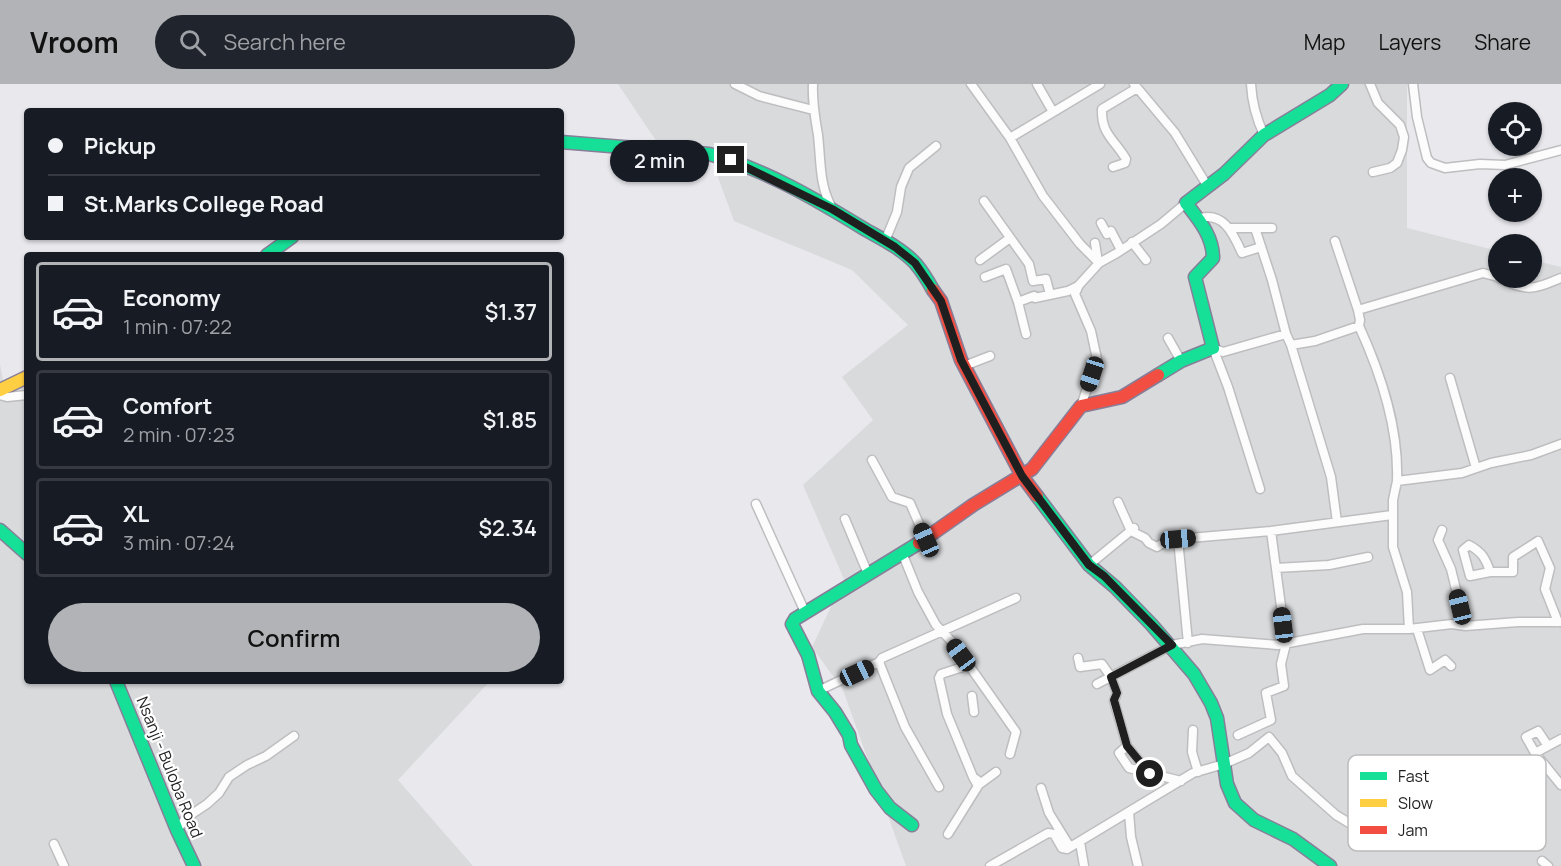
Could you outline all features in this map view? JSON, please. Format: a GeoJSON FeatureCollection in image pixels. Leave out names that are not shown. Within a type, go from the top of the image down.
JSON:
{"type":"FeatureCollection","features":[{"type":"Feature","properties":{"kind":"main road"},"geometry":{"type":"LineString","coordinates":[[912,825],[885,804],[851,745],[849,735],[836,712],[818,691],[808,655],[792,624],[805,612],[903,555],[973,505],[1032,469],[1081,406],[1122,397],[1181,361],[1214,348],[1195,277],[1214,258],[1214,249],[1210,238],[1186,203],[1208,187],[1264,135],[1330,95],[1342,84]]}},
{"type":"Feature","properties":{"kind":"main road"},"geometry":{"type":"LineString","coordinates":[[564,142],[709,154],[741,165],[832,209],[885,241],[915,263],[941,301],[964,366],[1022,476],[1089,565],[1104,576],[1172,645],[1209,699],[1217,719],[1224,764],[1235,803],[1243,811],[1308,848],[1330,866]]}},
{"type":"Feature","properties":{"kind":"main road"},"geometry":{"type":"LineString","coordinates":[[271,252],[287,240]]}},
{"type":"Feature","properties":{"kind":"main road"},"geometry":{"type":"LineString","coordinates":[[0,393],[24,379]]}},
{"type":"Feature","properties":{"kind":"main road"},"geometry":{"type":"LineString","coordinates":[[2,534],[24,552]]}},
{"type":"Feature","properties":{"kind":"main road","name":"Nsanji - Buloba Road"},"geometry":{"type":"LineString","coordinates":[[117,684],[194,866]]}},
{"type":"Feature","properties":{"kind":"street"},"geometry":{"type":"LineString","coordinates":[[735,84],[759,96],[813,110]]}},
{"type":"Feature","properties":{"kind":"street"},"geometry":{"type":"LineString","coordinates":[[813,84],[813,110],[823,191],[832,209]]}},
{"type":"Feature","properties":{"kind":"street"},"geometry":{"type":"LineString","coordinates":[[971,84],[1010,138],[1043,196],[1080,244],[1099,263]]}},
{"type":"Feature","properties":{"kind":"street"},"geometry":{"type":"LineString","coordinates":[[1037,84],[1053,112]]}},
{"type":"Feature","properties":{"kind":"street"},"geometry":{"type":"LineString","coordinates":[[1010,138],[1100,84]]}},
{"type":"Feature","properties":{"kind":"street"},"geometry":{"type":"LineString","coordinates":[[1251,84],[1255,112],[1264,135]]}},
{"type":"Feature","properties":{"kind":"street"},"geometry":{"type":"LineString","coordinates":[[1370,84],[1378,103],[1400,125],[1404,137],[1397,163],[1390,168],[1373,172]]}},
{"type":"Feature","properties":{"kind":"street"},"geometry":{"type":"LineString","coordinates":[[1413,84],[1417,117],[1427,158],[1431,163],[1445,168],[1480,164],[1504,165],[1561,150]]}},
{"type":"Feature","properties":{"kind":"street"},"geometry":{"type":"LineString","coordinates":[[1113,167],[1125,163],[1126,159],[1118,145],[1103,129],[1102,109],[1136,86],[1175,133],[1208,187]]}},
{"type":"Feature","properties":{"kind":"street"},"geometry":{"type":"LineString","coordinates":[[885,241],[897,212],[901,187],[909,168],[936,146]]}},
{"type":"Feature","properties":{"kind":"street"},"geometry":{"type":"LineString","coordinates":[[984,201],[1029,264],[1033,281],[1046,279],[1050,294]]}},
{"type":"Feature","properties":{"kind":"street"},"geometry":{"type":"LineString","coordinates":[[1018,302],[1034,296],[1035,298],[1068,291],[1078,286],[1099,263],[1161,224],[1186,203]]}},
{"type":"Feature","properties":{"kind":"street"},"geometry":{"type":"LineString","coordinates":[[1197,219],[1205,216],[1218,218],[1231,228],[1242,253],[1261,247]]}},
{"type":"Feature","properties":{"kind":"street"},"geometry":{"type":"LineString","coordinates":[[1101,223],[1107,234],[1111,231],[1121,250]]}},
{"type":"Feature","properties":{"kind":"street"},"geometry":{"type":"LineString","coordinates":[[1231,228],[1272,228]]}},
{"type":"Feature","properties":{"kind":"street"},"geometry":{"type":"LineString","coordinates":[[1255,228],[1331,477],[1336,522]]}},
{"type":"Feature","properties":{"kind":"street"},"geometry":{"type":"LineString","coordinates":[[980,260],[1010,238]]}},
{"type":"Feature","properties":{"kind":"street"},"geometry":{"type":"LineString","coordinates":[[1335,241],[1358,310],[1359,326],[1369,348],[1395,433],[1398,458],[1392,515],[1393,547],[1407,592],[1413,629],[1430,670],[1445,660],[1450,666]]}},
{"type":"Feature","properties":{"kind":"street"},"geometry":{"type":"LineString","coordinates":[[1132,242],[1146,260]]}},
{"type":"Feature","properties":{"kind":"street"},"geometry":{"type":"LineString","coordinates":[[1095,243],[1099,263]]}},
{"type":"Feature","properties":{"kind":"street"},"geometry":{"type":"LineString","coordinates":[[985,277],[1006,268],[1026,334]]}},
{"type":"Feature","properties":{"kind":"street"},"geometry":{"type":"LineString","coordinates":[[1358,310],[1483,273],[1488,274]]}},
{"type":"Feature","properties":{"kind":"street"},"geometry":{"type":"LineString","coordinates":[[1542,286],[1561,278]]}},
{"type":"Feature","properties":{"kind":"street"},"geometry":{"type":"LineString","coordinates":[[1078,286],[1075,294],[1088,322],[1097,359],[1081,406]]}},
{"type":"Feature","properties":{"kind":"street"},"geometry":{"type":"LineString","coordinates":[[1291,345],[1315,341],[1359,326]]}},
{"type":"Feature","properties":{"kind":"street"},"geometry":{"type":"LineString","coordinates":[[1214,348],[1223,352],[1286,334]]}},
{"type":"Feature","properties":{"kind":"street"},"geometry":{"type":"LineString","coordinates":[[1168,338],[1181,361]]}},
{"type":"Feature","properties":{"kind":"street"},"geometry":{"type":"LineString","coordinates":[[1214,348],[1260,489]]}},
{"type":"Feature","properties":{"kind":"street"},"geometry":{"type":"LineString","coordinates":[[964,366],[990,356]]}},
{"type":"Feature","properties":{"kind":"street"},"geometry":{"type":"LineString","coordinates":[[1450,378],[1476,468]]}},
{"type":"Feature","properties":{"kind":"street"},"geometry":{"type":"LineString","coordinates":[[0,393],[7,397],[24,395]]}},
{"type":"Feature","properties":{"kind":"street"},"geometry":{"type":"LineString","coordinates":[[1397,481],[1450,475],[1531,455],[1561,444]]}},
{"type":"Feature","properties":{"kind":"street"},"geometry":{"type":"LineString","coordinates":[[872,460],[892,496],[910,503],[926,540]]}},
{"type":"Feature","properties":{"kind":"street"},"geometry":{"type":"LineString","coordinates":[[1118,502],[1132,529],[1157,547],[1166,541],[1178,539],[1271,531],[1354,518],[1392,515]]}},
{"type":"Feature","properties":{"kind":"street"},"geometry":{"type":"LineString","coordinates":[[756,504],[805,612]]}},
{"type":"Feature","properties":{"kind":"street"},"geometry":{"type":"LineString","coordinates":[[845,519],[868,574]]}},
{"type":"Feature","properties":{"kind":"street"},"geometry":{"type":"LineString","coordinates":[[1089,565],[1132,529]]}},
{"type":"Feature","properties":{"kind":"street"},"geometry":{"type":"LineString","coordinates":[[1442,530],[1438,540],[1451,569],[1465,626]]}},
{"type":"Feature","properties":{"kind":"street"},"geometry":{"type":"LineString","coordinates":[[1238,735],[1271,720],[1266,693],[1284,686],[1281,664],[1286,644],[1271,531]]}},
{"type":"Feature","properties":{"kind":"street"},"geometry":{"type":"LineString","coordinates":[[1178,539],[1188,643]]}},
{"type":"Feature","properties":{"kind":"street"},"geometry":{"type":"LineString","coordinates":[[1097,684],[1172,645],[1214,639],[1266,645],[1286,644],[1347,631],[1413,629],[1452,624],[1465,626],[1559,622],[1545,589],[1550,568],[1538,541],[1513,557],[1513,572],[1490,572]]}},
{"type":"Feature","properties":{"kind":"street"},"geometry":{"type":"LineString","coordinates":[[903,555],[918,592],[936,625],[969,665],[1016,732],[1010,754]]}},
{"type":"Feature","properties":{"kind":"street"},"geometry":{"type":"LineString","coordinates":[[1276,568],[1329,565],[1368,557]]}},
{"type":"Feature","properties":{"kind":"street"},"geometry":{"type":"LineString","coordinates":[[818,691],[879,662],[882,658],[1016,598]]}},
{"type":"Feature","properties":{"kind":"street"},"geometry":{"type":"LineString","coordinates":[[1078,658],[1080,667],[1102,664],[1111,677],[1117,693],[1114,700],[1127,746],[1150,774],[1181,781]]}},
{"type":"Feature","properties":{"kind":"street"},"geometry":{"type":"LineString","coordinates":[[879,662],[905,727],[939,787]]}},
{"type":"Feature","properties":{"kind":"street"},"geometry":{"type":"LineString","coordinates":[[948,834],[978,786],[947,714],[939,678],[941,674],[969,665]]}},
{"type":"Feature","properties":{"kind":"street"},"geometry":{"type":"LineString","coordinates":[[972,696],[974,712]]}},
{"type":"Feature","properties":{"kind":"street"},"geometry":{"type":"LineString","coordinates":[[1193,730],[1192,752],[1198,772]]}},
{"type":"Feature","properties":{"kind":"street"},"geometry":{"type":"LineString","coordinates":[[1548,746],[1538,731],[1526,737],[1535,753],[1548,746],[1561,739]]}},
{"type":"Feature","properties":{"kind":"street"},"geometry":{"type":"LineString","coordinates":[[177,830],[186,818],[219,793],[229,777],[266,756],[294,736]]}},
{"type":"Feature","properties":{"kind":"street"},"geometry":{"type":"LineString","coordinates":[[990,866],[1048,833],[1054,834],[1062,848],[1070,847],[1198,772],[1249,753],[1269,737],[1282,753],[1292,776],[1336,815],[1348,822]]}},
{"type":"Feature","properties":{"kind":"street"},"geometry":{"type":"LineString","coordinates":[[1546,767],[1561,785]]}},
{"type":"Feature","properties":{"kind":"street"},"geometry":{"type":"LineString","coordinates":[[974,777],[981,783],[996,772]]}},
{"type":"Feature","properties":{"kind":"street"},"geometry":{"type":"LineString","coordinates":[[1041,788],[1049,813],[1070,847]]}},
{"type":"Feature","properties":{"kind":"street"},"geometry":{"type":"LineString","coordinates":[[1129,812],[1131,837],[1138,866]]}},
{"type":"Feature","properties":{"kind":"street"},"geometry":{"type":"LineString","coordinates":[[1080,842],[1084,866]]}},
{"type":"Feature","properties":{"kind":"street"},"geometry":{"type":"LineString","coordinates":[[54,844],[64,866]]}},
{"type":"Feature","properties":{"kind":"shaded area"},"geometry":{"type":"Polygon","coordinates":[[[618,84],[1407,84],[1407,228],[1488,248],[1488,288],[1542,288],[1542,262],[1561,267],[1561,866],[906,866],[843,690],[812,647],[844,579],[803,485],[873,420],[842,377],[908,325],[852,270],[734,221],[712,161],[669,160],[618,84]]]}},
{"type":"Feature","properties":{"kind":"shaded area"},"geometry":{"type":"Polygon","coordinates":[[[0,364],[4,386],[24,387],[24,684],[487,684],[398,780],[473,866],[0,866],[0,364]]]}},
{"type":"Feature","properties":{"kind":"traffic: fast"},"geometry":{"type":"LineString","coordinates":[[1158,375],[1181,361],[1213,348],[1195,277],[1213,258],[1211,243],[1186,203],[1224,174],[1264,135],[1330,95],[1342,84]]}},
{"type":"Feature","properties":{"kind":"traffic: fast"},"geometry":{"type":"LineString","coordinates":[[564,142],[709,154],[750,168],[810,197],[898,249],[915,263],[933,290]]}},
{"type":"Feature","properties":{"kind":"traffic: fast"},"geometry":{"type":"LineString","coordinates":[[271,252],[288,240]]}},
{"type":"Feature","properties":{"kind":"traffic: fast"},"geometry":{"type":"LineString","coordinates":[[1037,496],[1089,565],[1115,587],[1151,624],[1194,674],[1217,718],[1227,784],[1235,803],[1254,820],[1293,839],[1330,866]]}},
{"type":"Feature","properties":{"kind":"traffic: fast"},"geometry":{"type":"LineString","coordinates":[[0,530],[24,551]]}},
{"type":"Feature","properties":{"kind":"traffic: fast"},"geometry":{"type":"LineString","coordinates":[[912,825],[890,808],[876,790],[851,745],[849,735],[835,712],[818,691],[808,655],[792,624],[795,619],[919,543]]}},
{"type":"Feature","properties":{"kind":"traffic: fast"},"geometry":{"type":"LineString","coordinates":[[117,684],[194,866]]}},
{"type":"Feature","properties":{"kind":"traffic: slow"},"geometry":{"type":"LineString","coordinates":[[0,390],[24,378]]}},
{"type":"Feature","properties":{"kind":"traffic: jam"},"geometry":{"type":"LineString","coordinates":[[933,290],[941,301],[961,360],[1022,476],[1037,496]]}},
{"type":"Feature","properties":{"kind":"traffic: jam"},"geometry":{"type":"LineString","coordinates":[[919,543],[973,505],[1032,469],[1081,406],[1122,397],[1158,375]]}},
{"type":"Feature","properties":{"kind":"route"},"geometry":{"type":"LineString","coordinates":[[731,160],[832,209],[895,247],[915,263],[941,301],[961,360],[1022,476],[1089,565],[1104,576],[1172,645],[1111,677],[1117,693],[1114,700],[1119,724],[1127,746],[1150,774]]}}]}
